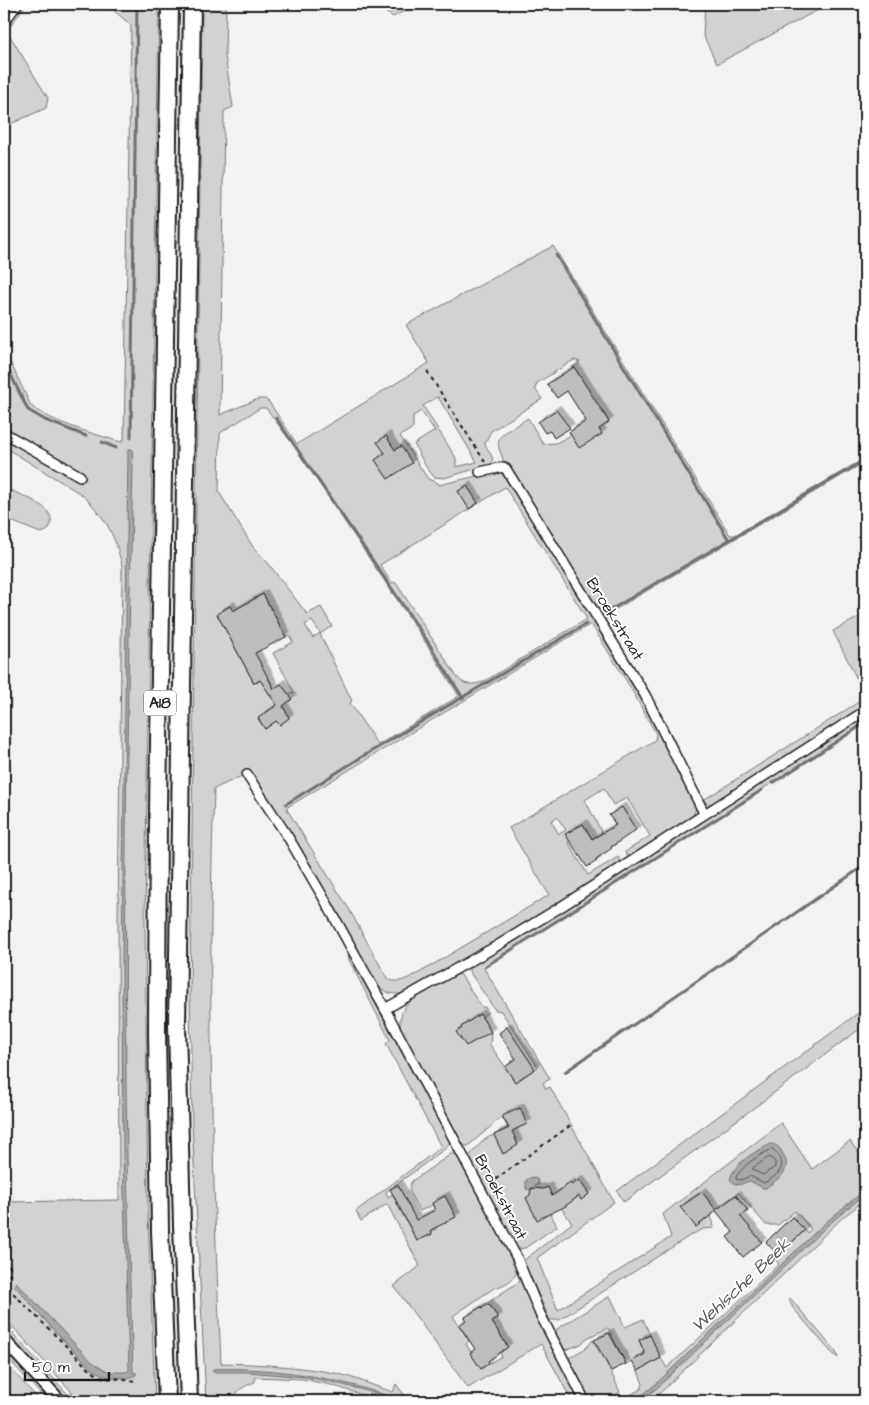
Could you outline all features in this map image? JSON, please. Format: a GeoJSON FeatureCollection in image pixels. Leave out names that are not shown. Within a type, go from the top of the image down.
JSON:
{"type":"FeatureCollection","features":[{"type":"Feature","properties":{"kind":"highway","name":"A18"},"geometry":{"type":"LineString","coordinates":[[167,1401],[160,1231],[157,1019],[158,809],[170,4]]}},
{"type":"Feature","properties":{"kind":"highway","name":"A18"},"geometry":{"type":"LineString","coordinates":[[189,1401],[182,1225],[178,1025],[192,4]]}},
{"type":"Feature","properties":{"kind":"street"},"geometry":{"type":"LineString","coordinates":[[4,22],[17,4]]}},
{"type":"Feature","properties":{"kind":"street"},"geometry":{"type":"LineString","coordinates":[[4,434],[80,476]]}},
{"type":"Feature","properties":{"kind":"street","name":"Broekstraat"},"geometry":{"type":"LineString","coordinates":[[489,469],[502,467],[506,469],[645,695],[704,813]]}},
{"type":"Feature","properties":{"kind":"street"},"geometry":{"type":"LineString","coordinates":[[480,472],[489,469]]}},
{"type":"Feature","properties":{"kind":"street"},"geometry":{"type":"LineString","coordinates":[[385,1009],[495,947],[559,908],[865,711]]}},
{"type":"Feature","properties":{"kind":"street","name":"Broekstraat"},"geometry":{"type":"LineString","coordinates":[[248,775],[288,837],[385,1009],[481,1189],[520,1266],[540,1314],[585,1401]]}},
{"type":"Feature","properties":{"kind":"street"},"geometry":{"type":"LineString","coordinates":[[4,1340],[60,1401]]}},
{"type":"Feature","properties":{"kind":"path"},"geometry":{"type":"LineString","coordinates":[[427,371],[489,469]]}},
{"type":"Feature","properties":{"kind":"path"},"geometry":{"type":"LineString","coordinates":[[481,1189],[571,1125]]}},
{"type":"Feature","properties":{"kind":"path"},"geometry":{"type":"LineString","coordinates":[[4,1259],[9,1264],[11,1271],[6,1282],[7,1287],[95,1375],[105,1379],[134,1381]]}},
{"type":"Feature","properties":{"kind":"shaded area"},"geometry":{"type":"Polygon","coordinates":[[[21,4],[26,4],[7,31],[48,98],[46,108],[4,127],[4,116],[7,115],[4,112],[4,28],[21,4]]]}},
{"type":"Feature","properties":{"kind":"shaded area"},"geometry":{"type":"Polygon","coordinates":[[[106,4],[159,4],[145,920],[148,1214],[155,1401],[80,1401],[4,1317],[4,1202],[119,1200],[118,924],[122,566],[116,544],[108,526],[97,510],[81,494],[4,447],[4,438],[80,480],[84,473],[4,430],[4,349],[31,406],[51,418],[74,427],[121,442],[124,440],[131,25],[106,4]]]}},
{"type":"Feature","properties":{"kind":"shaded area"},"geometry":{"type":"Polygon","coordinates":[[[202,4],[226,4],[225,56],[233,107],[224,111],[220,415],[258,399],[265,399],[269,402],[297,444],[429,363],[406,325],[553,246],[730,535],[735,535],[865,458],[865,462],[616,609],[606,618],[605,622],[659,710],[701,797],[705,799],[865,698],[865,706],[714,803],[709,804],[702,801],[660,716],[509,472],[498,444],[503,434],[528,418],[543,444],[556,443],[571,435],[602,434],[599,429],[609,422],[604,413],[593,419],[601,411],[574,367],[580,362],[574,360],[537,383],[535,389],[542,399],[491,431],[485,443],[492,456],[492,464],[444,478],[434,477],[426,467],[414,444],[435,431],[421,411],[413,416],[413,428],[400,436],[428,479],[439,485],[498,471],[508,479],[649,708],[696,807],[693,817],[631,857],[626,855],[625,852],[650,836],[627,798],[613,805],[604,788],[585,800],[602,833],[592,839],[583,824],[574,829],[578,836],[568,842],[588,875],[618,857],[620,860],[618,865],[528,923],[404,993],[392,994],[375,984],[250,772],[214,789],[211,1005],[215,1220],[221,1363],[278,1366],[334,1373],[393,1392],[396,1384],[406,1397],[417,1401],[382,1401],[331,1385],[302,1379],[255,1377],[255,1382],[238,1391],[234,1401],[206,1401],[192,1124],[190,995],[202,4]],[[438,397],[423,406],[456,458],[456,467],[477,462],[438,397]],[[260,408],[220,433],[219,492],[253,547],[268,563],[307,614],[321,607],[332,626],[320,634],[352,701],[350,703],[378,745],[459,696],[424,640],[294,446],[266,408],[260,408]],[[505,487],[380,565],[391,582],[396,583],[457,677],[462,682],[468,684],[483,682],[587,619],[505,487]],[[263,594],[233,611],[230,606],[217,614],[254,683],[268,677],[274,688],[268,693],[277,705],[258,719],[265,729],[276,721],[280,725],[289,718],[283,706],[291,700],[288,694],[294,692],[273,653],[293,642],[289,635],[286,637],[263,594]],[[312,621],[305,625],[313,638],[320,633],[312,621]],[[591,624],[286,808],[349,909],[387,978],[399,981],[419,973],[549,895],[509,828],[655,740],[656,734],[629,685],[591,624]],[[557,817],[551,821],[559,834],[566,830],[557,817]]]}},
{"type":"Feature","properties":{"kind":"shaded area"},"geometry":{"type":"Polygon","coordinates":[[[373,4],[418,4],[393,17],[373,4]]]}},
{"type":"Feature","properties":{"kind":"shaded area"},"geometry":{"type":"Polygon","coordinates":[[[705,4],[829,4],[717,64],[703,35],[705,4]]]}},
{"type":"Feature","properties":{"kind":"shaded area"},"geometry":{"type":"Polygon","coordinates":[[[10,490],[36,502],[48,512],[51,517],[51,523],[47,530],[40,533],[4,518],[4,494],[10,490]]]}},
{"type":"Feature","properties":{"kind":"shaded area"},"geometry":{"type":"Polygon","coordinates":[[[865,614],[865,675],[858,681],[833,631],[865,614]]]}},
{"type":"Feature","properties":{"kind":"shaded area"},"geometry":{"type":"Polygon","coordinates":[[[865,716],[865,723],[484,968],[550,1079],[543,1083],[546,1089],[550,1087],[614,1202],[537,1258],[558,1310],[671,1237],[663,1214],[781,1123],[812,1169],[850,1141],[865,1162],[865,1200],[842,1218],[660,1393],[649,1401],[619,1401],[641,1389],[643,1384],[638,1371],[661,1358],[667,1368],[779,1264],[774,1259],[778,1255],[805,1230],[807,1233],[811,1229],[795,1211],[778,1225],[766,1225],[738,1193],[707,1218],[710,1216],[714,1228],[703,1229],[691,1235],[559,1320],[550,1320],[523,1261],[572,1223],[552,1196],[543,1200],[557,1226],[525,1248],[518,1249],[468,1157],[485,1139],[508,1128],[502,1117],[468,1146],[463,1146],[403,1037],[400,1025],[402,1014],[415,997],[457,974],[461,975],[481,1007],[485,1007],[488,1012],[482,1017],[491,1032],[490,1045],[516,1082],[538,1067],[501,1011],[495,1010],[471,974],[469,967],[592,892],[865,716]]]}},
{"type":"Feature","properties":{"kind":"shaded area"},"geometry":{"type":"Polygon","coordinates":[[[348,953],[450,1142],[446,1148],[386,1192],[388,1197],[396,1192],[395,1200],[417,1241],[432,1234],[428,1226],[438,1213],[433,1205],[420,1211],[410,1192],[410,1185],[412,1181],[451,1154],[456,1154],[518,1270],[508,1282],[494,1288],[453,1316],[469,1341],[466,1344],[481,1368],[502,1356],[500,1352],[508,1347],[492,1322],[498,1318],[489,1305],[481,1307],[520,1281],[581,1401],[572,1401],[541,1344],[468,1388],[394,1286],[420,1266],[387,1204],[361,1221],[356,1211],[441,1147],[386,1044],[390,1040],[349,960],[348,953]]]}},
{"type":"Feature","properties":{"kind":"shaded area"},"geometry":{"type":"Polygon","coordinates":[[[865,1008],[865,1025],[624,1202],[617,1191],[865,1008]]]}},
{"type":"Feature","properties":{"kind":"shaded area"},"geometry":{"type":"Polygon","coordinates":[[[610,1296],[625,1327],[643,1319],[650,1335],[639,1340],[645,1354],[626,1364],[608,1328],[587,1338],[581,1344],[565,1350],[556,1334],[557,1329],[610,1296]]]}},
{"type":"Feature","properties":{"kind":"shaded area"},"geometry":{"type":"Polygon","coordinates":[[[788,1298],[791,1299],[836,1352],[838,1358],[793,1308],[788,1298]]]}},
{"type":"Feature","properties":{"kind":"shaded area"},"geometry":{"type":"Polygon","coordinates":[[[4,1324],[74,1401],[68,1401],[4,1331],[4,1324]]]}},
{"type":"Feature","properties":{"kind":"shaded area"},"geometry":{"type":"Polygon","coordinates":[[[593,1340],[600,1353],[602,1353],[620,1392],[605,1401],[590,1401],[569,1359],[586,1348],[593,1340]]]}},
{"type":"Feature","properties":{"kind":"shaded area"},"geometry":{"type":"Polygon","coordinates":[[[4,1349],[52,1401],[47,1401],[4,1354],[4,1349]]]}},
{"type":"Feature","properties":{"kind":"shaded area"},"geometry":{"type":"Polygon","coordinates":[[[4,1361],[40,1401],[4,1401],[4,1361]]]}},
{"type":"Feature","properties":{"kind":"water"},"geometry":{"type":"Polygon","coordinates":[[[128,449],[132,449],[133,469],[125,920],[129,1259],[133,1372],[136,1375],[128,1378],[108,1377],[93,1370],[57,1334],[14,1285],[16,1282],[92,1362],[109,1372],[127,1372],[129,1370],[123,1156],[122,965],[128,449]]]}},
{"type":"Feature","properties":{"kind":"water"},"geometry":{"type":"Polygon","coordinates":[[[771,1144],[778,1147],[786,1160],[783,1174],[766,1188],[750,1181],[734,1184],[730,1179],[736,1167],[753,1154],[771,1144]]]}},
{"type":"Feature","properties":{"kind":"water"},"geometry":{"type":"Polygon","coordinates":[[[532,1177],[537,1179],[539,1184],[528,1190],[526,1189],[526,1180],[532,1177]]]}},
{"type":"Feature","properties":{"kind":"water"},"geometry":{"type":"Polygon","coordinates":[[[865,1190],[865,1194],[828,1225],[657,1388],[640,1401],[635,1401],[657,1383],[826,1222],[865,1190]]]}},
{"type":"Feature","properties":{"kind":"water"},"geometry":{"type":"Polygon","coordinates":[[[213,1369],[286,1372],[333,1380],[402,1401],[395,1401],[375,1393],[305,1377],[248,1372],[213,1372],[213,1369]]]}},
{"type":"Feature","properties":{"kind":"building"},"geometry":{"type":"Polygon","coordinates":[[[574,367],[609,422],[599,429],[602,434],[579,448],[569,432],[586,421],[567,391],[557,398],[547,384],[574,367]]]}},
{"type":"Feature","properties":{"kind":"building"},"geometry":{"type":"Polygon","coordinates":[[[556,410],[570,428],[554,438],[550,431],[545,433],[538,422],[556,410]]]}},
{"type":"Feature","properties":{"kind":"building"},"geometry":{"type":"Polygon","coordinates":[[[386,436],[395,450],[401,446],[412,463],[388,479],[375,460],[385,453],[377,442],[386,436]]]}},
{"type":"Feature","properties":{"kind":"building"},"geometry":{"type":"Polygon","coordinates":[[[467,486],[478,503],[469,509],[458,491],[467,486]]]}},
{"type":"Feature","properties":{"kind":"building"},"geometry":{"type":"Polygon","coordinates":[[[263,594],[286,637],[255,653],[274,689],[281,684],[292,699],[283,706],[289,718],[280,725],[276,721],[265,729],[258,718],[277,705],[260,680],[254,683],[217,614],[230,606],[233,611],[263,594]]]}},
{"type":"Feature","properties":{"kind":"building"},"geometry":{"type":"Polygon","coordinates":[[[622,807],[636,830],[587,867],[565,834],[583,824],[592,839],[616,825],[609,815],[622,807]]]}},
{"type":"Feature","properties":{"kind":"building"},"geometry":{"type":"Polygon","coordinates":[[[480,1014],[491,1032],[466,1046],[456,1032],[480,1014]]]}},
{"type":"Feature","properties":{"kind":"building"},"geometry":{"type":"Polygon","coordinates":[[[507,1027],[535,1069],[515,1082],[505,1067],[516,1059],[499,1033],[507,1027]]]}},
{"type":"Feature","properties":{"kind":"building"},"geometry":{"type":"Polygon","coordinates":[[[520,1108],[527,1124],[512,1131],[518,1145],[503,1154],[494,1135],[509,1128],[502,1116],[520,1108]]]}},
{"type":"Feature","properties":{"kind":"building"},"geometry":{"type":"Polygon","coordinates":[[[579,1180],[589,1194],[581,1200],[579,1196],[564,1207],[537,1220],[526,1198],[530,1195],[531,1189],[548,1187],[552,1196],[570,1183],[572,1185],[579,1180]]]}},
{"type":"Feature","properties":{"kind":"building"},"geometry":{"type":"Polygon","coordinates":[[[398,1185],[416,1220],[435,1210],[432,1203],[445,1196],[456,1217],[431,1230],[432,1234],[417,1241],[390,1189],[398,1185]]]}},
{"type":"Feature","properties":{"kind":"building"},"geometry":{"type":"Polygon","coordinates":[[[702,1192],[716,1210],[736,1195],[748,1211],[740,1216],[762,1242],[743,1257],[727,1237],[733,1232],[716,1211],[696,1227],[680,1207],[702,1192]]]}},
{"type":"Feature","properties":{"kind":"building"},"geometry":{"type":"Polygon","coordinates":[[[792,1217],[805,1230],[778,1255],[766,1242],[792,1217]]]}},
{"type":"Feature","properties":{"kind":"building"},"geometry":{"type":"Polygon","coordinates":[[[489,1304],[498,1318],[492,1322],[508,1347],[488,1361],[489,1363],[481,1369],[470,1353],[475,1349],[459,1325],[466,1320],[465,1317],[489,1304]]]}},
{"type":"Feature","properties":{"kind":"building"},"geometry":{"type":"Polygon","coordinates":[[[609,1333],[626,1364],[611,1371],[594,1340],[609,1333]]]}},
{"type":"Feature","properties":{"kind":"building"},"geometry":{"type":"Polygon","coordinates":[[[650,1335],[661,1358],[638,1371],[632,1361],[645,1354],[639,1340],[650,1335]]]}},
{"type":"Feature","properties":{"kind":"waterway"},"geometry":{"type":"LineString","coordinates":[[131,437],[137,4]]}},
{"type":"Feature","properties":{"kind":"waterway"},"geometry":{"type":"LineString","coordinates":[[556,255],[729,540]]}},
{"type":"Feature","properties":{"kind":"waterway"},"geometry":{"type":"LineString","coordinates":[[4,361],[28,410],[45,420],[86,436]]}},
{"type":"Feature","properties":{"kind":"waterway"},"geometry":{"type":"LineString","coordinates":[[276,418],[426,639],[463,698]]}},
{"type":"Feature","properties":{"kind":"waterway"},"geometry":{"type":"LineString","coordinates":[[102,442],[116,448]]}},
{"type":"Feature","properties":{"kind":"waterway"},"geometry":{"type":"LineString","coordinates":[[605,613],[865,460]]}},
{"type":"Feature","properties":{"kind":"waterway"},"geometry":{"type":"LineString","coordinates":[[286,804],[586,624]]}},
{"type":"Feature","properties":{"kind":"waterway"},"geometry":{"type":"LineString","coordinates":[[773,783],[865,723]]}},
{"type":"Feature","properties":{"kind":"waterway"},"geometry":{"type":"LineString","coordinates":[[486,966],[762,790]]}},
{"type":"Feature","properties":{"kind":"waterway"},"geometry":{"type":"LineString","coordinates":[[565,1072],[865,865]]}},
{"type":"Feature","properties":{"kind":"water label","name":"Wehlsche Beek"},"geometry":{"type":"Point","coordinates":[741,1285]}}]}
